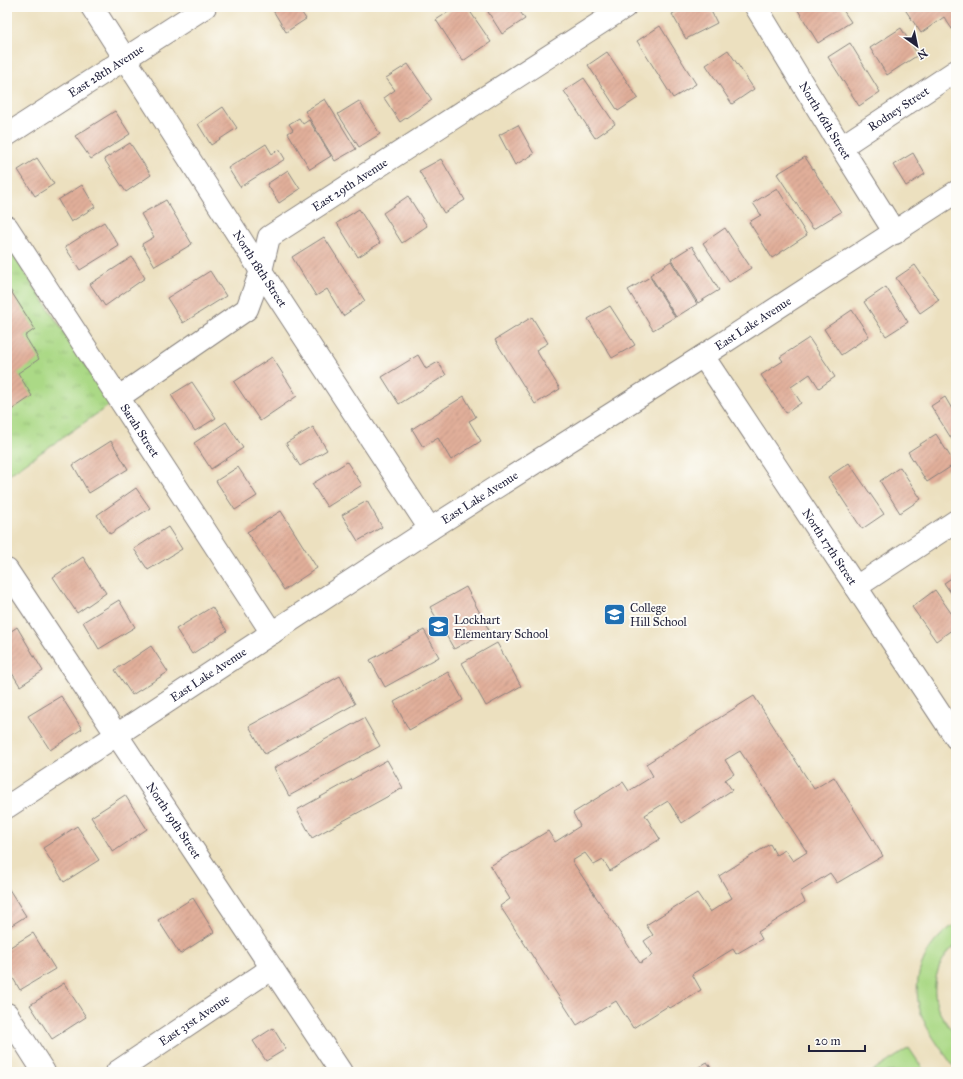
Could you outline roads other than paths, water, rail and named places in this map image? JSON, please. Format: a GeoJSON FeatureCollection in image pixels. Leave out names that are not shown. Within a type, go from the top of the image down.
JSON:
{"type":"FeatureCollection","features":[{"type":"Feature","properties":{"kind":"street","name":"North 18th Street"},"geometry":{"type":"LineString","coordinates":[[92,7],[261,271],[430,529]]}},
{"type":"Feature","properties":{"kind":"street","name":"East 28th Avenue"},"geometry":{"type":"LineString","coordinates":[[7,135],[205,7]]}},
{"type":"Feature","properties":{"kind":"street","name":"East 29th Avenue"},"geometry":{"type":"LineString","coordinates":[[119,398],[247,309],[261,271],[269,237],[625,7]]}},
{"type":"Feature","properties":{"kind":"street","name":"North 16th Street"},"geometry":{"type":"LineString","coordinates":[[756,7],[895,233]]}},
{"type":"Feature","properties":{"kind":"street","name":"Rodney Street"},"geometry":{"type":"LineString","coordinates":[[841,147],[956,71]]}},
{"type":"Feature","properties":{"kind":"street","name":"East Lake Avenue"},"geometry":{"type":"LineString","coordinates":[[7,807],[430,529],[895,233],[956,192]]}},
{"type":"Feature","properties":{"kind":"street","name":"Sarah Street"},"geometry":{"type":"LineString","coordinates":[[7,227],[272,633]]}},
{"type":"Feature","properties":{"kind":"street","name":"North 17th Street"},"geometry":{"type":"LineString","coordinates":[[703,356],[956,738]]}},
{"type":"Feature","properties":{"kind":"street"},"geometry":{"type":"LineString","coordinates":[[856,587],[956,521]]}},
{"type":"Feature","properties":{"kind":"street","name":"North 19th Street"},"geometry":{"type":"LineString","coordinates":[[7,570],[342,1072]]}},
{"type":"Feature","properties":{"kind":"street","name":"East 31st Avenue"},"geometry":{"type":"LineString","coordinates":[[117,1072],[272,968]]}},
{"type":"Feature","properties":{"kind":"street"},"geometry":{"type":"LineString","coordinates":[[7,1014],[44,1072]]}},
{"type":"Feature","properties":{"kind":"place","name":"College Hill School"},"geometry":{"type":"Point","coordinates":[614,615]}},
{"type":"Feature","properties":{"kind":"place","name":"Lockhart Elementary School"},"geometry":{"type":"Point","coordinates":[439,627]}}]}
